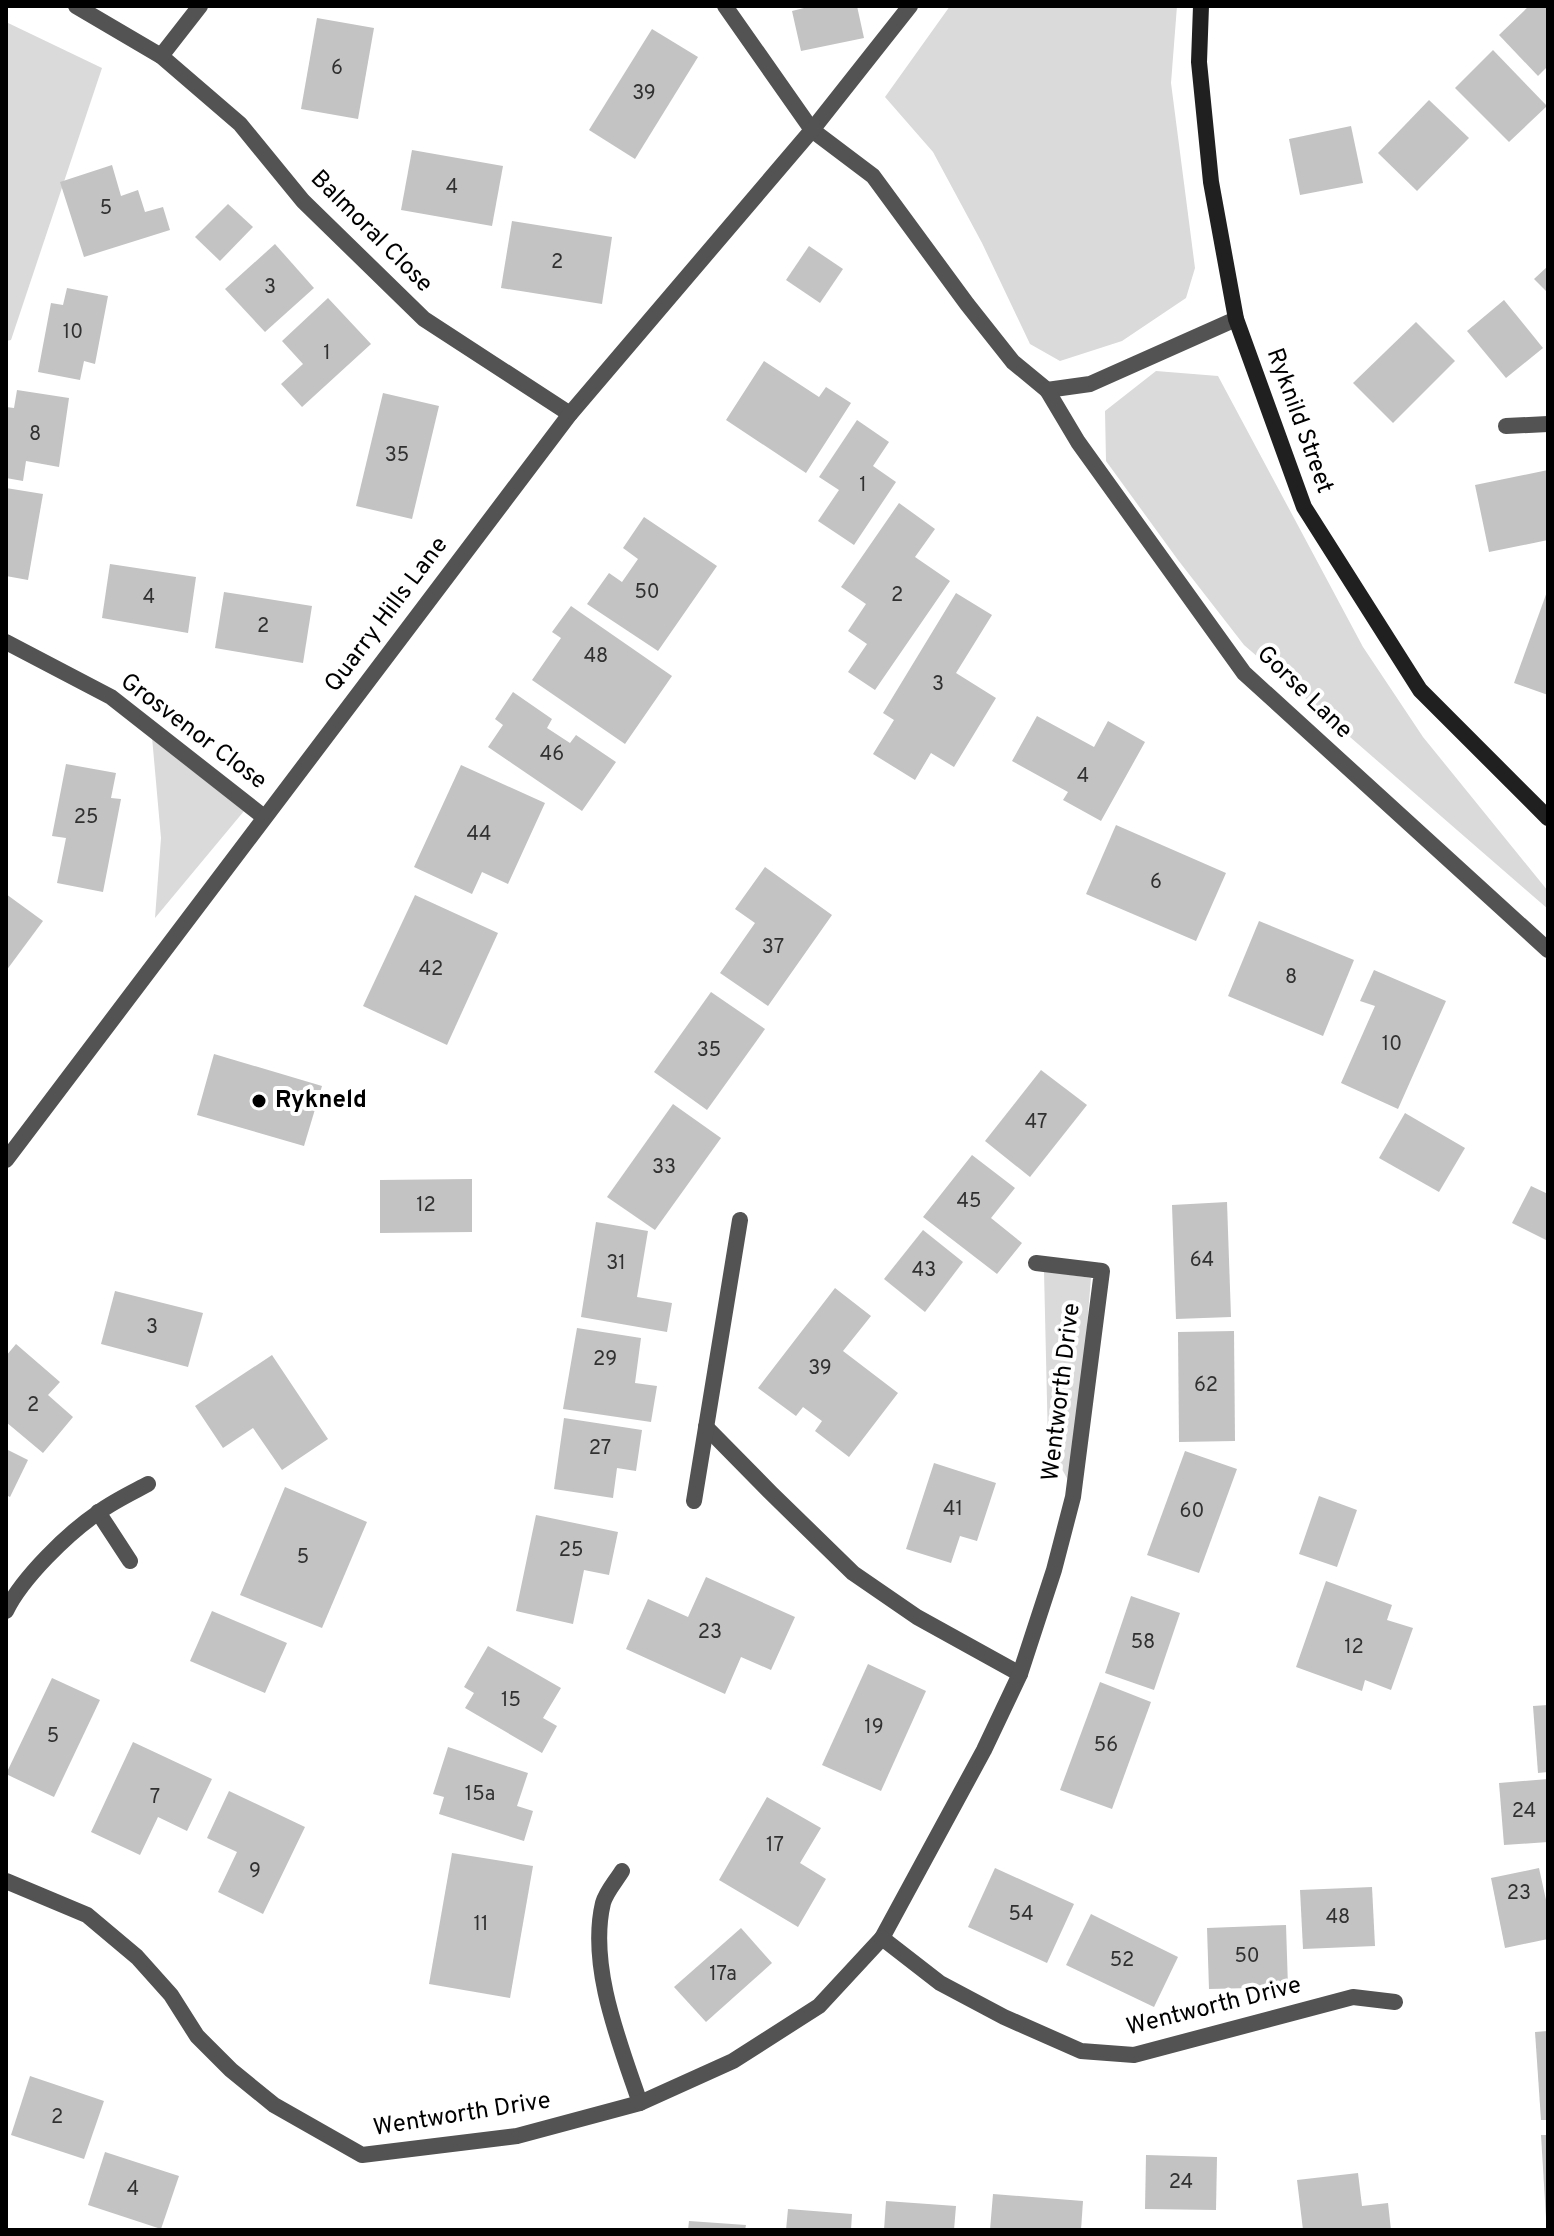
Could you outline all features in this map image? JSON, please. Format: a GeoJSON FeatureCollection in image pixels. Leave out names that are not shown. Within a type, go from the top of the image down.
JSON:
{"type":"FeatureCollection","features":[{"type":"Feature","properties":{"kind":"street","name":"Balmoral Close"},"geometry":{"type":"LineString","coordinates":[[76,6],[161,56],[240,124],[303,201],[424,319],[570,414]]}},
{"type":"Feature","properties":{"kind":"street"},"geometry":{"type":"LineString","coordinates":[[161,56],[200,6]]}},
{"type":"Feature","properties":{"kind":"street","name":"Gorse Lane"},"geometry":{"type":"LineString","coordinates":[[725,6],[812,130],[873,176],[1013,362],[1047,390],[1078,442],[1244,673],[1548,950]]}},
{"type":"Feature","properties":{"kind":"street","name":"Quarry Hills Lane"},"geometry":{"type":"LineString","coordinates":[[6,1160],[570,414],[825,115],[910,6]]}},
{"type":"Feature","properties":{"kind":"street","name":"Ryknild Street"},"geometry":{"type":"LineString","coordinates":[[1201,6],[1199,62],[1211,182],[1236,319],[1304,507],[1420,690],[1548,818]]}},
{"type":"Feature","properties":{"kind":"street"},"geometry":{"type":"LineString","coordinates":[[1047,390],[1090,384],[1236,319]]}},
{"type":"Feature","properties":{"kind":"street"},"geometry":{"type":"LineString","coordinates":[[1506,426],[1548,424]]}},
{"type":"Feature","properties":{"kind":"street","name":"Grosvenor Close"},"geometry":{"type":"LineString","coordinates":[[6,642],[111,697],[264,817]]}},
{"type":"Feature","properties":{"kind":"street"},"geometry":{"type":"LineString","coordinates":[[694,1501],[740,1220]]}},
{"type":"Feature","properties":{"kind":"street","name":"Wentworth Drive"},"geometry":{"type":"LineString","coordinates":[[6,1881],[87,1915],[137,1957],[171,1995],[197,2036],[231,2070],[274,2105],[362,2155],[517,2136],[640,2103],[733,2061],[819,2006],[882,1938],[984,1750],[1020,1674],[1054,1570],[1073,1497],[1102,1271],[1036,1263]]}},
{"type":"Feature","properties":{"kind":"street"},"geometry":{"type":"LineString","coordinates":[[706,1427],[853,1573],[917,1617],[1020,1674]]}},
{"type":"Feature","properties":{"kind":"street"},"geometry":{"type":"LineString","coordinates":[[6,1611],[14,1595],[60,1544],[98,1512],[148,1484]]}},
{"type":"Feature","properties":{"kind":"street"},"geometry":{"type":"LineString","coordinates":[[98,1512],[130,1561]]}},
{"type":"Feature","properties":{"kind":"street"},"geometry":{"type":"LineString","coordinates":[[622,1871],[603,1901],[598,1952],[615,2031],[640,2103]]}},
{"type":"Feature","properties":{"kind":"street","name":"Wentworth Drive"},"geometry":{"type":"LineString","coordinates":[[882,1938],[940,1983],[1004,2017],[1081,2051],[1134,2055],[1353,1997],[1395,2002]]}},
{"type":"Feature","properties":{"kind":"shaded area"},"geometry":{"type":"Polygon","coordinates":[[[950,6],[1177,6],[1171,83],[1195,268],[1186,298],[1122,341],[1060,361],[1030,344],[982,243],[933,152],[885,97],[950,6]]]}},
{"type":"Feature","properties":{"kind":"shaded area"},"geometry":{"type":"Polygon","coordinates":[[[6,22],[102,68],[11,340],[6,341],[6,22]]]}},
{"type":"Feature","properties":{"kind":"shaded area"},"geometry":{"type":"Polygon","coordinates":[[[1156,371],[1218,376],[1363,647],[1423,737],[1548,891],[1548,909],[1244,645],[1178,560],[1106,461],[1105,411],[1156,371]]]}},
{"type":"Feature","properties":{"kind":"shaded area"},"geometry":{"type":"Polygon","coordinates":[[[152,737],[244,811],[155,918],[161,838],[152,737]]]}},
{"type":"Feature","properties":{"kind":"shaded area"},"geometry":{"type":"Polygon","coordinates":[[[1044,1271],[1091,1278],[1083,1374],[1068,1480],[1048,1444],[1044,1271]]]}},
{"type":"Feature","properties":{"kind":"building"},"geometry":{"type":"Polygon","coordinates":[[[803,6],[857,6],[864,38],[801,51],[792,11],[803,6]]]}},
{"type":"Feature","properties":{"kind":"building"},"geometry":{"type":"Polygon","coordinates":[[[1529,6],[1548,6],[1548,66],[1538,76],[1499,35],[1529,6]]]}},
{"type":"Feature","properties":{"kind":"building"},"geometry":{"type":"Polygon","coordinates":[[[317,18],[374,28],[358,119],[301,109],[317,18]]]}},
{"type":"Feature","properties":{"kind":"building"},"geometry":{"type":"Polygon","coordinates":[[[652,29],[698,57],[635,159],[589,130],[652,29]]]}},
{"type":"Feature","properties":{"kind":"building"},"geometry":{"type":"Polygon","coordinates":[[[1493,50],[1547,106],[1509,142],[1455,88],[1493,50]]]}},
{"type":"Feature","properties":{"kind":"building"},"geometry":{"type":"Polygon","coordinates":[[[1429,100],[1469,138],[1417,191],[1378,153],[1429,100]]]}},
{"type":"Feature","properties":{"kind":"building"},"geometry":{"type":"Polygon","coordinates":[[[1351,126],[1363,183],[1300,195],[1289,139],[1351,126]]]}},
{"type":"Feature","properties":{"kind":"building"},"geometry":{"type":"Polygon","coordinates":[[[412,150],[503,166],[492,226],[401,210],[412,150]]]}},
{"type":"Feature","properties":{"kind":"building"},"geometry":{"type":"Polygon","coordinates":[[[112,165],[121,196],[138,190],[145,212],[163,207],[170,230],[84,257],[60,182],[112,165]]]}},
{"type":"Feature","properties":{"kind":"building"},"geometry":{"type":"Polygon","coordinates":[[[228,204],[253,227],[220,261],[195,237],[228,204]]]}},
{"type":"Feature","properties":{"kind":"building"},"geometry":{"type":"Polygon","coordinates":[[[512,221],[612,237],[602,304],[501,288],[512,221]]]}},
{"type":"Feature","properties":{"kind":"building"},"geometry":{"type":"Polygon","coordinates":[[[275,244],[314,288],[265,332],[225,289],[275,244]]]}},
{"type":"Feature","properties":{"kind":"building"},"geometry":{"type":"Polygon","coordinates":[[[809,246],[843,269],[820,303],[786,280],[809,246]]]}},
{"type":"Feature","properties":{"kind":"building"},"geometry":{"type":"Polygon","coordinates":[[[1548,266],[1548,293],[1534,279],[1548,266]]]}},
{"type":"Feature","properties":{"kind":"building"},"geometry":{"type":"Polygon","coordinates":[[[67,288],[108,296],[95,364],[84,361],[80,380],[38,372],[51,303],[63,305],[67,288]]]}},
{"type":"Feature","properties":{"kind":"building"},"geometry":{"type":"Polygon","coordinates":[[[328,298],[371,344],[302,407],[281,384],[303,364],[282,341],[328,298]]]}},
{"type":"Feature","properties":{"kind":"building"},"geometry":{"type":"Polygon","coordinates":[[[1504,300],[1543,348],[1506,378],[1467,331],[1504,300]]]}},
{"type":"Feature","properties":{"kind":"building"},"geometry":{"type":"Polygon","coordinates":[[[1416,322],[1455,361],[1393,423],[1353,383],[1416,322]]]}},
{"type":"Feature","properties":{"kind":"building"},"geometry":{"type":"Polygon","coordinates":[[[764,361],[819,397],[826,387],[851,403],[806,473],[726,420],[764,361]]]}},
{"type":"Feature","properties":{"kind":"building"},"geometry":{"type":"Polygon","coordinates":[[[17,390],[69,398],[59,467],[26,461],[23,481],[6,478],[6,407],[14,408],[17,390]]]}},
{"type":"Feature","properties":{"kind":"building"},"geometry":{"type":"Polygon","coordinates":[[[383,393],[439,406],[412,519],[356,506],[383,393]]]}},
{"type":"Feature","properties":{"kind":"building"},"geometry":{"type":"Polygon","coordinates":[[[857,420],[889,442],[873,466],[896,482],[854,545],[818,521],[839,490],[819,477],[857,420]]]}},
{"type":"Feature","properties":{"kind":"building"},"geometry":{"type":"Polygon","coordinates":[[[1548,470],[1548,540],[1489,552],[1475,485],[1548,470]]]}},
{"type":"Feature","properties":{"kind":"building"},"geometry":{"type":"Polygon","coordinates":[[[6,488],[43,494],[28,580],[6,576],[6,488]]]}},
{"type":"Feature","properties":{"kind":"building"},"geometry":{"type":"Polygon","coordinates":[[[899,503],[935,529],[915,557],[950,581],[875,690],[848,672],[867,644],[848,631],[866,604],[841,587],[899,503]]]}},
{"type":"Feature","properties":{"kind":"building"},"geometry":{"type":"Polygon","coordinates":[[[644,517],[717,566],[658,651],[587,604],[609,573],[622,582],[638,559],[623,548],[644,517]]]}},
{"type":"Feature","properties":{"kind":"building"},"geometry":{"type":"Polygon","coordinates":[[[110,564],[196,577],[188,633],[102,618],[110,564]]]}},
{"type":"Feature","properties":{"kind":"building"},"geometry":{"type":"Polygon","coordinates":[[[1548,589],[1548,695],[1514,683],[1548,589]]]}},
{"type":"Feature","properties":{"kind":"building"},"geometry":{"type":"Polygon","coordinates":[[[224,592],[312,606],[303,663],[215,648],[224,592]]]}},
{"type":"Feature","properties":{"kind":"building"},"geometry":{"type":"Polygon","coordinates":[[[956,593],[992,615],[956,673],[996,698],[954,767],[931,753],[915,780],[873,754],[894,720],[883,713],[956,593]]]}},
{"type":"Feature","properties":{"kind":"building"},"geometry":{"type":"Polygon","coordinates":[[[571,606],[672,676],[625,744],[532,680],[561,638],[552,632],[571,606]]]}},
{"type":"Feature","properties":{"kind":"building"},"geometry":{"type":"Polygon","coordinates":[[[513,692],[552,719],[547,728],[570,743],[576,735],[616,762],[582,811],[488,747],[503,725],[495,719],[513,692]]]}},
{"type":"Feature","properties":{"kind":"building"},"geometry":{"type":"Polygon","coordinates":[[[1037,716],[1094,747],[1108,721],[1145,742],[1101,821],[1063,800],[1068,792],[1012,761],[1037,716]]]}},
{"type":"Feature","properties":{"kind":"building"},"geometry":{"type":"Polygon","coordinates":[[[66,764],[116,773],[111,798],[121,799],[103,892],[57,883],[66,838],[52,836],[66,764]]]}},
{"type":"Feature","properties":{"kind":"building"},"geometry":{"type":"Polygon","coordinates":[[[461,765],[545,803],[508,884],[482,872],[472,894],[414,867],[461,765]]]}},
{"type":"Feature","properties":{"kind":"building"},"geometry":{"type":"Polygon","coordinates":[[[1116,825],[1226,873],[1196,941],[1086,894],[1116,825]]]}},
{"type":"Feature","properties":{"kind":"building"},"geometry":{"type":"Polygon","coordinates":[[[765,867],[832,915],[768,1006],[720,973],[755,923],[735,909],[765,867]]]}},
{"type":"Feature","properties":{"kind":"building"},"geometry":{"type":"Polygon","coordinates":[[[6,894],[43,921],[6,971],[6,894]]]}},
{"type":"Feature","properties":{"kind":"building"},"geometry":{"type":"Polygon","coordinates":[[[415,895],[498,933],[447,1045],[363,1006],[415,895]]]}},
{"type":"Feature","properties":{"kind":"building"},"geometry":{"type":"Polygon","coordinates":[[[1259,921],[1354,960],[1323,1036],[1228,996],[1259,921]]]}},
{"type":"Feature","properties":{"kind":"building"},"geometry":{"type":"Polygon","coordinates":[[[1374,970],[1446,1001],[1398,1109],[1341,1083],[1375,1006],[1360,1001],[1374,970]]]}},
{"type":"Feature","properties":{"kind":"building"},"geometry":{"type":"Polygon","coordinates":[[[711,992],[765,1029],[707,1110],[654,1072],[711,992]]]}},
{"type":"Feature","properties":{"kind":"building","name":"Rykneld"},"geometry":{"type":"Polygon","coordinates":[[[214,1054],[322,1086],[304,1146],[197,1115],[214,1054]]]}},
{"type":"Feature","properties":{"kind":"building"},"geometry":{"type":"Polygon","coordinates":[[[1041,1070],[1087,1105],[1030,1177],[985,1141],[1041,1070]]]}},
{"type":"Feature","properties":{"kind":"building"},"geometry":{"type":"Polygon","coordinates":[[[673,1104],[721,1138],[655,1230],[607,1197],[673,1104]]]}},
{"type":"Feature","properties":{"kind":"building"},"geometry":{"type":"Polygon","coordinates":[[[1405,1113],[1465,1148],[1439,1192],[1379,1158],[1405,1113]]]}},
{"type":"Feature","properties":{"kind":"building"},"geometry":{"type":"Polygon","coordinates":[[[972,1155],[1015,1188],[991,1218],[1022,1243],[997,1274],[923,1217],[972,1155]]]}},
{"type":"Feature","properties":{"kind":"building"},"geometry":{"type":"Polygon","coordinates":[[[472,1179],[472,1232],[380,1233],[380,1180],[472,1179]]]}},
{"type":"Feature","properties":{"kind":"building"},"geometry":{"type":"Polygon","coordinates":[[[1531,1186],[1548,1194],[1548,1241],[1512,1223],[1531,1186]]]}},
{"type":"Feature","properties":{"kind":"building"},"geometry":{"type":"Polygon","coordinates":[[[1227,1202],[1231,1317],[1176,1319],[1172,1205],[1227,1202]]]}},
{"type":"Feature","properties":{"kind":"building"},"geometry":{"type":"Polygon","coordinates":[[[596,1222],[648,1231],[637,1297],[672,1303],[667,1332],[581,1317],[596,1222]]]}},
{"type":"Feature","properties":{"kind":"building"},"geometry":{"type":"Polygon","coordinates":[[[923,1230],[963,1262],[925,1312],[884,1279],[923,1230]]]}},
{"type":"Feature","properties":{"kind":"building"},"geometry":{"type":"Polygon","coordinates":[[[835,1288],[871,1316],[843,1351],[898,1393],[849,1457],[815,1431],[822,1421],[803,1407],[796,1416],[758,1388],[835,1288]]]}},
{"type":"Feature","properties":{"kind":"building"},"geometry":{"type":"Polygon","coordinates":[[[115,1291],[203,1313],[188,1367],[101,1344],[115,1291]]]}},
{"type":"Feature","properties":{"kind":"building"},"geometry":{"type":"Polygon","coordinates":[[[577,1328],[641,1338],[635,1383],[657,1386],[651,1422],[563,1409],[577,1328]]]}},
{"type":"Feature","properties":{"kind":"building"},"geometry":{"type":"Polygon","coordinates":[[[1234,1331],[1235,1441],[1179,1442],[1178,1332],[1234,1331]]]}},
{"type":"Feature","properties":{"kind":"building"},"geometry":{"type":"Polygon","coordinates":[[[16,1344],[60,1382],[48,1395],[73,1417],[43,1453],[6,1422],[6,1356],[16,1344]]]}},
{"type":"Feature","properties":{"kind":"building"},"geometry":{"type":"Polygon","coordinates":[[[272,1355],[328,1439],[282,1470],[253,1428],[223,1448],[195,1406],[272,1355]]]}},
{"type":"Feature","properties":{"kind":"building"},"geometry":{"type":"Polygon","coordinates":[[[564,1418],[642,1430],[636,1471],[617,1468],[613,1498],[554,1489],[564,1418]]]}},
{"type":"Feature","properties":{"kind":"building"},"geometry":{"type":"Polygon","coordinates":[[[6,1449],[28,1460],[10,1497],[6,1495],[6,1449]]]}},
{"type":"Feature","properties":{"kind":"building"},"geometry":{"type":"Polygon","coordinates":[[[1185,1451],[1237,1469],[1199,1573],[1147,1555],[1185,1451]]]}},
{"type":"Feature","properties":{"kind":"building"},"geometry":{"type":"Polygon","coordinates":[[[934,1463],[996,1483],[977,1541],[960,1536],[951,1563],[906,1549],[934,1463]]]}},
{"type":"Feature","properties":{"kind":"building"},"geometry":{"type":"Polygon","coordinates":[[[285,1487],[367,1522],[322,1628],[240,1595],[285,1487]]]}},
{"type":"Feature","properties":{"kind":"building"},"geometry":{"type":"Polygon","coordinates":[[[1319,1496],[1357,1510],[1337,1567],[1299,1554],[1319,1496]]]}},
{"type":"Feature","properties":{"kind":"building"},"geometry":{"type":"Polygon","coordinates":[[[536,1515],[618,1532],[609,1575],[584,1570],[573,1624],[516,1611],[536,1515]]]}},
{"type":"Feature","properties":{"kind":"building"},"geometry":{"type":"Polygon","coordinates":[[[706,1577],[795,1617],[771,1670],[741,1657],[725,1694],[626,1649],[648,1599],[688,1617],[706,1577]]]}},
{"type":"Feature","properties":{"kind":"building"},"geometry":{"type":"Polygon","coordinates":[[[1326,1581],[1392,1605],[1387,1620],[1413,1628],[1391,1690],[1365,1680],[1362,1691],[1296,1667],[1326,1581]]]}},
{"type":"Feature","properties":{"kind":"building"},"geometry":{"type":"Polygon","coordinates":[[[1131,1596],[1180,1613],[1154,1690],[1105,1673],[1131,1596]]]}},
{"type":"Feature","properties":{"kind":"building"},"geometry":{"type":"Polygon","coordinates":[[[212,1611],[287,1643],[265,1693],[190,1661],[212,1611]]]}},
{"type":"Feature","properties":{"kind":"building"},"geometry":{"type":"Polygon","coordinates":[[[488,1646],[561,1688],[543,1718],[557,1726],[542,1753],[465,1708],[474,1693],[464,1687],[488,1646]]]}},
{"type":"Feature","properties":{"kind":"building"},"geometry":{"type":"Polygon","coordinates":[[[868,1664],[926,1691],[881,1791],[822,1765],[868,1664]]]}},
{"type":"Feature","properties":{"kind":"building"},"geometry":{"type":"Polygon","coordinates":[[[52,1678],[100,1700],[54,1797],[6,1774],[52,1678]]]}},
{"type":"Feature","properties":{"kind":"building"},"geometry":{"type":"Polygon","coordinates":[[[1100,1682],[1151,1702],[1112,1809],[1060,1790],[1100,1682]]]}},
{"type":"Feature","properties":{"kind":"building"},"geometry":{"type":"Polygon","coordinates":[[[1548,1705],[1548,1772],[1538,1773],[1533,1706],[1548,1705]]]}},
{"type":"Feature","properties":{"kind":"building"},"geometry":{"type":"Polygon","coordinates":[[[133,1742],[212,1779],[187,1831],[158,1817],[140,1855],[91,1832],[133,1742]]]}},
{"type":"Feature","properties":{"kind":"building"},"geometry":{"type":"Polygon","coordinates":[[[448,1747],[528,1773],[517,1806],[533,1811],[524,1841],[439,1814],[444,1797],[433,1794],[448,1747]]]}},
{"type":"Feature","properties":{"kind":"building"},"geometry":{"type":"Polygon","coordinates":[[[1548,1779],[1548,1842],[1504,1845],[1499,1783],[1548,1779]]]}},
{"type":"Feature","properties":{"kind":"building"},"geometry":{"type":"Polygon","coordinates":[[[229,1791],[305,1827],[263,1914],[218,1892],[237,1852],[207,1838],[229,1791]]]}},
{"type":"Feature","properties":{"kind":"building"},"geometry":{"type":"Polygon","coordinates":[[[767,1797],[821,1828],[800,1863],[826,1879],[798,1927],[719,1880],[767,1797]]]}},
{"type":"Feature","properties":{"kind":"building"},"geometry":{"type":"Polygon","coordinates":[[[452,1853],[533,1866],[510,1998],[429,1984],[452,1853]]]}},
{"type":"Feature","properties":{"kind":"building"},"geometry":{"type":"Polygon","coordinates":[[[995,1868],[1074,1904],[1047,1963],[968,1927],[995,1868]]]}},
{"type":"Feature","properties":{"kind":"building"},"geometry":{"type":"Polygon","coordinates":[[[1539,1868],[1548,1909],[1548,1939],[1505,1948],[1491,1878],[1539,1868]]]}},
{"type":"Feature","properties":{"kind":"building"},"geometry":{"type":"Polygon","coordinates":[[[1372,1887],[1375,1946],[1303,1949],[1300,1890],[1372,1887]]]}},
{"type":"Feature","properties":{"kind":"building"},"geometry":{"type":"Polygon","coordinates":[[[1091,1914],[1178,1957],[1154,2007],[1066,1965],[1091,1914]]]}},
{"type":"Feature","properties":{"kind":"building"},"geometry":{"type":"Polygon","coordinates":[[[1286,1925],[1288,1987],[1209,1989],[1207,1928],[1286,1925]]]}},
{"type":"Feature","properties":{"kind":"building"},"geometry":{"type":"Polygon","coordinates":[[[741,1928],[772,1963],[706,2022],[674,1987],[741,1928]]]}},
{"type":"Feature","properties":{"kind":"building"},"geometry":{"type":"Polygon","coordinates":[[[1548,2031],[1548,2120],[1541,2120],[1535,2032],[1548,2031]]]}},
{"type":"Feature","properties":{"kind":"building"},"geometry":{"type":"Polygon","coordinates":[[[30,2076],[104,2101],[84,2159],[11,2135],[30,2076]]]}},
{"type":"Feature","properties":{"kind":"building"},"geometry":{"type":"Polygon","coordinates":[[[1541,2135],[1548,2135],[1546,2218],[1541,2135]]]}},
{"type":"Feature","properties":{"kind":"building"},"geometry":{"type":"Polygon","coordinates":[[[105,2152],[179,2176],[161,2229],[88,2205],[105,2152]]]}},
{"type":"Feature","properties":{"kind":"building"},"geometry":{"type":"Polygon","coordinates":[[[1146,2155],[1217,2157],[1216,2210],[1145,2209],[1146,2155]]]}},
{"type":"Feature","properties":{"kind":"building"},"geometry":{"type":"Polygon","coordinates":[[[1358,2173],[1362,2206],[1388,2203],[1391,2230],[1303,2230],[1297,2180],[1358,2173]]]}},
{"type":"Feature","properties":{"kind":"building"},"geometry":{"type":"Polygon","coordinates":[[[993,2194],[1083,2201],[1081,2230],[990,2230],[993,2194]]]}},
{"type":"Feature","properties":{"kind":"building"},"geometry":{"type":"Polygon","coordinates":[[[886,2201],[956,2206],[954,2230],[884,2230],[886,2201]]]}},
{"type":"Feature","properties":{"kind":"building"},"geometry":{"type":"Polygon","coordinates":[[[788,2209],[852,2214],[851,2230],[786,2230],[788,2209]]]}},
{"type":"Feature","properties":{"kind":"building"},"geometry":{"type":"Polygon","coordinates":[[[689,2221],[746,2225],[745,2230],[688,2230],[689,2221]]]}},
{"type":"Feature","properties":{"kind":"place","name":"Rykneld"},"geometry":{"type":"Point","coordinates":[259,1101]}}]}
